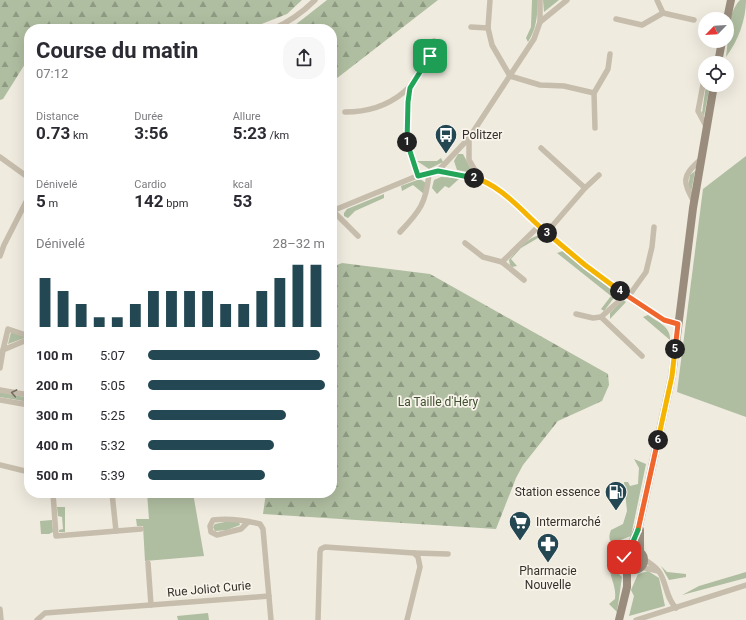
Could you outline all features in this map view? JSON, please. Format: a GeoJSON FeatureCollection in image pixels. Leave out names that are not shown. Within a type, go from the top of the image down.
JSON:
{"type":"FeatureCollection","features":[{"type":"Feature","properties":{"kind":"main road"},"geometry":{"type":"LineString","coordinates":[[728,12],[731,0]]}},
{"type":"Feature","properties":{"kind":"main road"},"geometry":{"type":"LineString","coordinates":[[619,620],[627,587],[627,567],[624,562],[624,557],[629,551],[639,526],[672,376],[700,160],[713,92]]}},
{"type":"Feature","properties":{"kind":"main road"},"geometry":{"type":"LineString","coordinates":[[627,587],[640,562],[639,526]]}},
{"type":"Feature","properties":{"kind":"main road"},"geometry":{"type":"LineString","coordinates":[[629,551],[635,550],[640,562]]}},
{"type":"Feature","properties":{"kind":"main road"},"geometry":{"type":"LineString","coordinates":[[627,567],[631,570],[640,562]]}},
{"type":"Feature","properties":{"kind":"street"},"geometry":{"type":"LineString","coordinates":[[285,24],[306,9],[315,0]]}},
{"type":"Feature","properties":{"kind":"street"},"geometry":{"type":"LineString","coordinates":[[490,0],[488,28],[492,45],[510,76],[540,85],[564,86],[594,93]]}},
{"type":"Feature","properties":{"kind":"street"},"geometry":{"type":"LineString","coordinates":[[337,209],[418,176],[438,171],[469,138],[534,39],[540,22],[540,0]]}},
{"type":"Feature","properties":{"kind":"street"},"geometry":{"type":"LineString","coordinates":[[540,22],[567,0]]}},
{"type":"Feature","properties":{"kind":"street"},"geometry":{"type":"LineString","coordinates":[[657,0],[663,13]]}},
{"type":"Feature","properties":{"kind":"street"},"geometry":{"type":"LineString","coordinates":[[616,19],[642,25],[663,13],[694,20]]}},
{"type":"Feature","properties":{"kind":"street"},"geometry":{"type":"LineString","coordinates":[[471,27],[488,28]]}},
{"type":"Feature","properties":{"kind":"street"},"geometry":{"type":"LineString","coordinates":[[345,112],[362,112],[397,99],[410,88],[430,56],[434,41]]}},
{"type":"Feature","properties":{"kind":"street"},"geometry":{"type":"LineString","coordinates":[[595,128],[594,93],[608,69],[610,54]]}},
{"type":"Feature","properties":{"kind":"street"},"geometry":{"type":"LineString","coordinates":[[410,88],[408,102],[407,143],[418,176]]}},
{"type":"Feature","properties":{"kind":"street"},"geometry":{"type":"LineString","coordinates":[[702,92],[698,111],[706,126]]}},
{"type":"Feature","properties":{"kind":"street"},"geometry":{"type":"LineString","coordinates":[[397,99],[408,102]]}},
{"type":"Feature","properties":{"kind":"street"},"geometry":{"type":"LineString","coordinates":[[469,138],[469,160],[480,179]]}},
{"type":"Feature","properties":{"kind":"street"},"geometry":{"type":"LineString","coordinates":[[541,148],[585,188]]}},
{"type":"Feature","properties":{"kind":"street"},"geometry":{"type":"LineString","coordinates":[[0,156],[24,174]]}},
{"type":"Feature","properties":{"kind":"street"},"geometry":{"type":"LineString","coordinates":[[438,171],[480,179],[498,190],[585,265],[627,296],[664,320],[678,324]]}},
{"type":"Feature","properties":{"kind":"street"},"geometry":{"type":"LineString","coordinates":[[400,232],[419,213],[427,193],[429,174]]}},
{"type":"Feature","properties":{"kind":"street"},"geometry":{"type":"LineString","coordinates":[[547,232],[599,174]]}},
{"type":"Feature","properties":{"kind":"street"},"geometry":{"type":"LineString","coordinates":[[0,256],[4,245],[24,208]]}},
{"type":"Feature","properties":{"kind":"street"},"geometry":{"type":"LineString","coordinates":[[337,215],[358,236]]}},
{"type":"Feature","properties":{"kind":"street"},"geometry":{"type":"LineString","coordinates":[[502,262],[539,226]]}},
{"type":"Feature","properties":{"kind":"street"},"geometry":{"type":"LineString","coordinates":[[576,314],[593,318],[600,317],[617,300],[627,296],[646,272],[652,247],[654,227]]}},
{"type":"Feature","properties":{"kind":"street"},"geometry":{"type":"LineString","coordinates":[[465,242],[483,257],[502,262],[524,280]]}},
{"type":"Feature","properties":{"kind":"street"},"geometry":{"type":"LineString","coordinates":[[600,317],[642,356]]}},
{"type":"Feature","properties":{"kind":"street"},"geometry":{"type":"LineString","coordinates":[[0,368],[8,329],[24,334]]}},
{"type":"Feature","properties":{"kind":"street"},"geometry":{"type":"LineString","coordinates":[[3,350],[24,341]]}},
{"type":"Feature","properties":{"kind":"street"},"geometry":{"type":"LineString","coordinates":[[0,390],[24,395]]}},
{"type":"Feature","properties":{"kind":"street"},"geometry":{"type":"LineString","coordinates":[[0,400],[24,404]]}},
{"type":"Feature","properties":{"kind":"street"},"geometry":{"type":"LineString","coordinates":[[0,465],[24,471]]}},
{"type":"Feature","properties":{"kind":"street"},"geometry":{"type":"LineString","coordinates":[[53,498],[56,536],[141,529]]}},
{"type":"Feature","properties":{"kind":"street"},"geometry":{"type":"LineString","coordinates":[[113,498],[116,531]]}},
{"type":"Feature","properties":{"kind":"street"},"geometry":{"type":"LineString","coordinates":[[248,522],[241,529],[217,535],[211,532],[210,526],[213,520],[221,519],[248,522],[260,524],[263,529],[271,620]]}},
{"type":"Feature","properties":{"kind":"street"},"geometry":{"type":"LineString","coordinates":[[318,620],[320,552],[323,547],[448,554]]}},
{"type":"Feature","properties":{"kind":"street"},"geometry":{"type":"LineString","coordinates":[[407,620],[420,567],[418,557],[414,553]]}},
{"type":"Feature","properties":{"kind":"street"},"geometry":{"type":"LineString","coordinates":[[640,562],[660,572],[666,586],[668,597],[676,608]]}},
{"type":"Feature","properties":{"kind":"street","name":"Rue Joliot Curie"},"geometry":{"type":"LineString","coordinates":[[148,563],[151,605]]}},
{"type":"Feature","properties":{"kind":"street"},"geometry":{"type":"LineString","coordinates":[[636,620],[746,585]]}},
{"type":"Feature","properties":{"kind":"street","name":"Rue Joliot Curie"},"geometry":{"type":"LineString","coordinates":[[37,620],[45,613],[268,596]]}},
{"type":"Feature","properties":{"kind":"street"},"geometry":{"type":"LineString","coordinates":[[0,609],[1,620]]}},
{"type":"Feature","properties":{"kind":"green space"},"geometry":{"type":"Polygon","coordinates":[[[0,0],[302,0],[287,14],[262,24],[24,24],[24,66],[3,99],[0,100],[0,0]]]}},
{"type":"Feature","properties":{"kind":"green space"},"geometry":{"type":"Polygon","coordinates":[[[327,0],[438,0],[337,78],[337,24],[296,24],[327,0]]]}},
{"type":"Feature","properties":{"kind":"green space"},"geometry":{"type":"Polygon","coordinates":[[[532,0],[538,0],[536,22],[528,42],[526,38],[531,27],[532,0]]]}},
{"type":"Feature","properties":{"kind":"green space"},"geometry":{"type":"Polygon","coordinates":[[[543,0],[559,0],[544,12],[543,0]]]}},
{"type":"Feature","properties":{"kind":"green space"},"geometry":{"type":"Polygon","coordinates":[[[740,0],[746,0],[743,23],[734,44],[733,12],[740,0]]]}},
{"type":"Feature","properties":{"kind":"green space"},"geometry":{"type":"Polygon","coordinates":[[[727,48],[732,48],[727,56],[727,48]]]}},
{"type":"Feature","properties":{"kind":"green space"},"geometry":{"type":"Polygon","coordinates":[[[705,92],[709,92],[704,116],[702,113],[705,92]]]}},
{"type":"Feature","properties":{"kind":"green space"},"geometry":{"type":"Polygon","coordinates":[[[458,154],[463,154],[473,173],[457,170],[454,161],[458,154]]]}},
{"type":"Feature","properties":{"kind":"green space"},"geometry":{"type":"Polygon","coordinates":[[[746,156],[746,417],[677,392],[703,189],[746,156]]]}},
{"type":"Feature","properties":{"kind":"green space"},"geometry":{"type":"Polygon","coordinates":[[[441,158],[443,162],[429,169],[417,161],[437,161],[441,158]]]}},
{"type":"Feature","properties":{"kind":"green space"},"geometry":{"type":"Polygon","coordinates":[[[695,171],[691,193],[688,187],[690,175],[695,171]]]}},
{"type":"Feature","properties":{"kind":"green space"},"geometry":{"type":"Polygon","coordinates":[[[441,177],[460,178],[449,188],[445,186],[437,194],[432,188],[434,180],[441,177]]]}},
{"type":"Feature","properties":{"kind":"green space"},"geometry":{"type":"Polygon","coordinates":[[[420,179],[426,183],[424,194],[413,185],[402,191],[401,186],[420,179]]]}},
{"type":"Feature","properties":{"kind":"green space"},"geometry":{"type":"Polygon","coordinates":[[[384,194],[384,198],[355,211],[348,218],[344,216],[347,209],[384,194]]]}},
{"type":"Feature","properties":{"kind":"green space"},"geometry":{"type":"Polygon","coordinates":[[[540,235],[546,238],[544,241],[538,238],[521,248],[511,259],[517,266],[512,267],[509,260],[515,252],[531,239],[540,235]]]}},
{"type":"Feature","properties":{"kind":"green space"},"geometry":{"type":"Polygon","coordinates":[[[563,251],[617,294],[604,311],[601,309],[611,296],[557,253],[563,251]]]}},
{"type":"Feature","properties":{"kind":"green space","name":"La Taille d'Héry"},"geometry":{"type":"Polygon","coordinates":[[[342,263],[430,274],[608,374],[609,385],[602,401],[558,421],[523,465],[516,478],[496,529],[263,514],[265,498],[337,498],[337,265],[342,263]]]}},
{"type":"Feature","properties":{"kind":"green space"},"geometry":{"type":"Polygon","coordinates":[[[623,300],[626,302],[610,319],[610,313],[623,300]]]}},
{"type":"Feature","properties":{"kind":"green space"},"geometry":{"type":"Polygon","coordinates":[[[648,315],[666,328],[670,335],[670,340],[643,317],[648,315]]]}},
{"type":"Feature","properties":{"kind":"green space"},"geometry":{"type":"Polygon","coordinates":[[[11,332],[24,336],[24,338],[8,344],[11,332]]]}},
{"type":"Feature","properties":{"kind":"green space"},"geometry":{"type":"Polygon","coordinates":[[[0,392],[24,397],[24,401],[0,397],[0,392]]]}},
{"type":"Feature","properties":{"kind":"green space"},"geometry":{"type":"Polygon","coordinates":[[[634,459],[646,464],[631,536],[618,541],[615,547],[610,541],[609,537],[611,530],[623,524],[627,511],[624,482],[628,482],[630,486],[638,484],[639,468],[634,459]]]}},
{"type":"Feature","properties":{"kind":"green space"},"geometry":{"type":"Polygon","coordinates":[[[147,498],[194,498],[204,556],[145,561],[143,526],[137,526],[136,519],[149,519],[147,498]]]}},
{"type":"Feature","properties":{"kind":"green space"},"geometry":{"type":"Polygon","coordinates":[[[57,507],[65,507],[65,532],[59,532],[59,530],[63,529],[62,517],[58,516],[57,507]]]}},
{"type":"Feature","properties":{"kind":"green space"},"geometry":{"type":"Polygon","coordinates":[[[52,520],[53,532],[49,534],[41,534],[40,521],[52,520]]]}},
{"type":"Feature","properties":{"kind":"green space"},"geometry":{"type":"Polygon","coordinates":[[[230,521],[239,522],[240,525],[227,530],[215,531],[213,527],[215,524],[230,521]]]}},
{"type":"Feature","properties":{"kind":"green space"},"geometry":{"type":"Polygon","coordinates":[[[634,554],[638,556],[640,560],[638,564],[634,566],[630,564],[628,560],[630,556],[634,554]]]}},
{"type":"Feature","properties":{"kind":"green space"},"geometry":{"type":"Polygon","coordinates":[[[613,562],[616,571],[622,577],[617,612],[609,604],[615,599],[615,590],[609,564],[613,562]]]}},
{"type":"Feature","properties":{"kind":"green space"},"geometry":{"type":"Polygon","coordinates":[[[661,566],[667,572],[686,574],[686,577],[669,580],[661,566]]]}},
{"type":"Feature","properties":{"kind":"green space"},"geometry":{"type":"Polygon","coordinates":[[[648,571],[659,578],[665,606],[629,616],[634,596],[631,590],[638,574],[648,571]]]}},
{"type":"Feature","properties":{"kind":"green space"},"geometry":{"type":"Polygon","coordinates":[[[746,572],[746,578],[682,595],[699,586],[746,572]]]}},
{"type":"Feature","properties":{"kind":"green space"},"geometry":{"type":"Polygon","coordinates":[[[208,613],[209,620],[178,620],[177,616],[208,613]]]}},
{"type":"Feature","properties":{"kind":"place","name":"Politzer"},"geometry":{"type":"Point","coordinates":[446,154]}},
{"type":"Feature","properties":{"kind":"place","name":"Station essence"},"geometry":{"type":"Point","coordinates":[616,512]}},
{"type":"Feature","properties":{"kind":"place","name":"Intermarché"},"geometry":{"type":"Point","coordinates":[520,542]}},
{"type":"Feature","properties":{"kind":"place","name":"Pharmacie Nouvelle"},"geometry":{"type":"Point","coordinates":[548,564]}},
{"type":"Feature","properties":{"kind":"route"},"geometry":{"type":"LineString","coordinates":[[430,56],[410,88],[408,102],[407,143],[418,176],[438,171],[480,179],[498,190],[585,265],[664,320],[678,324],[674,366],[639,526],[635,539],[624,557]]}}]}
